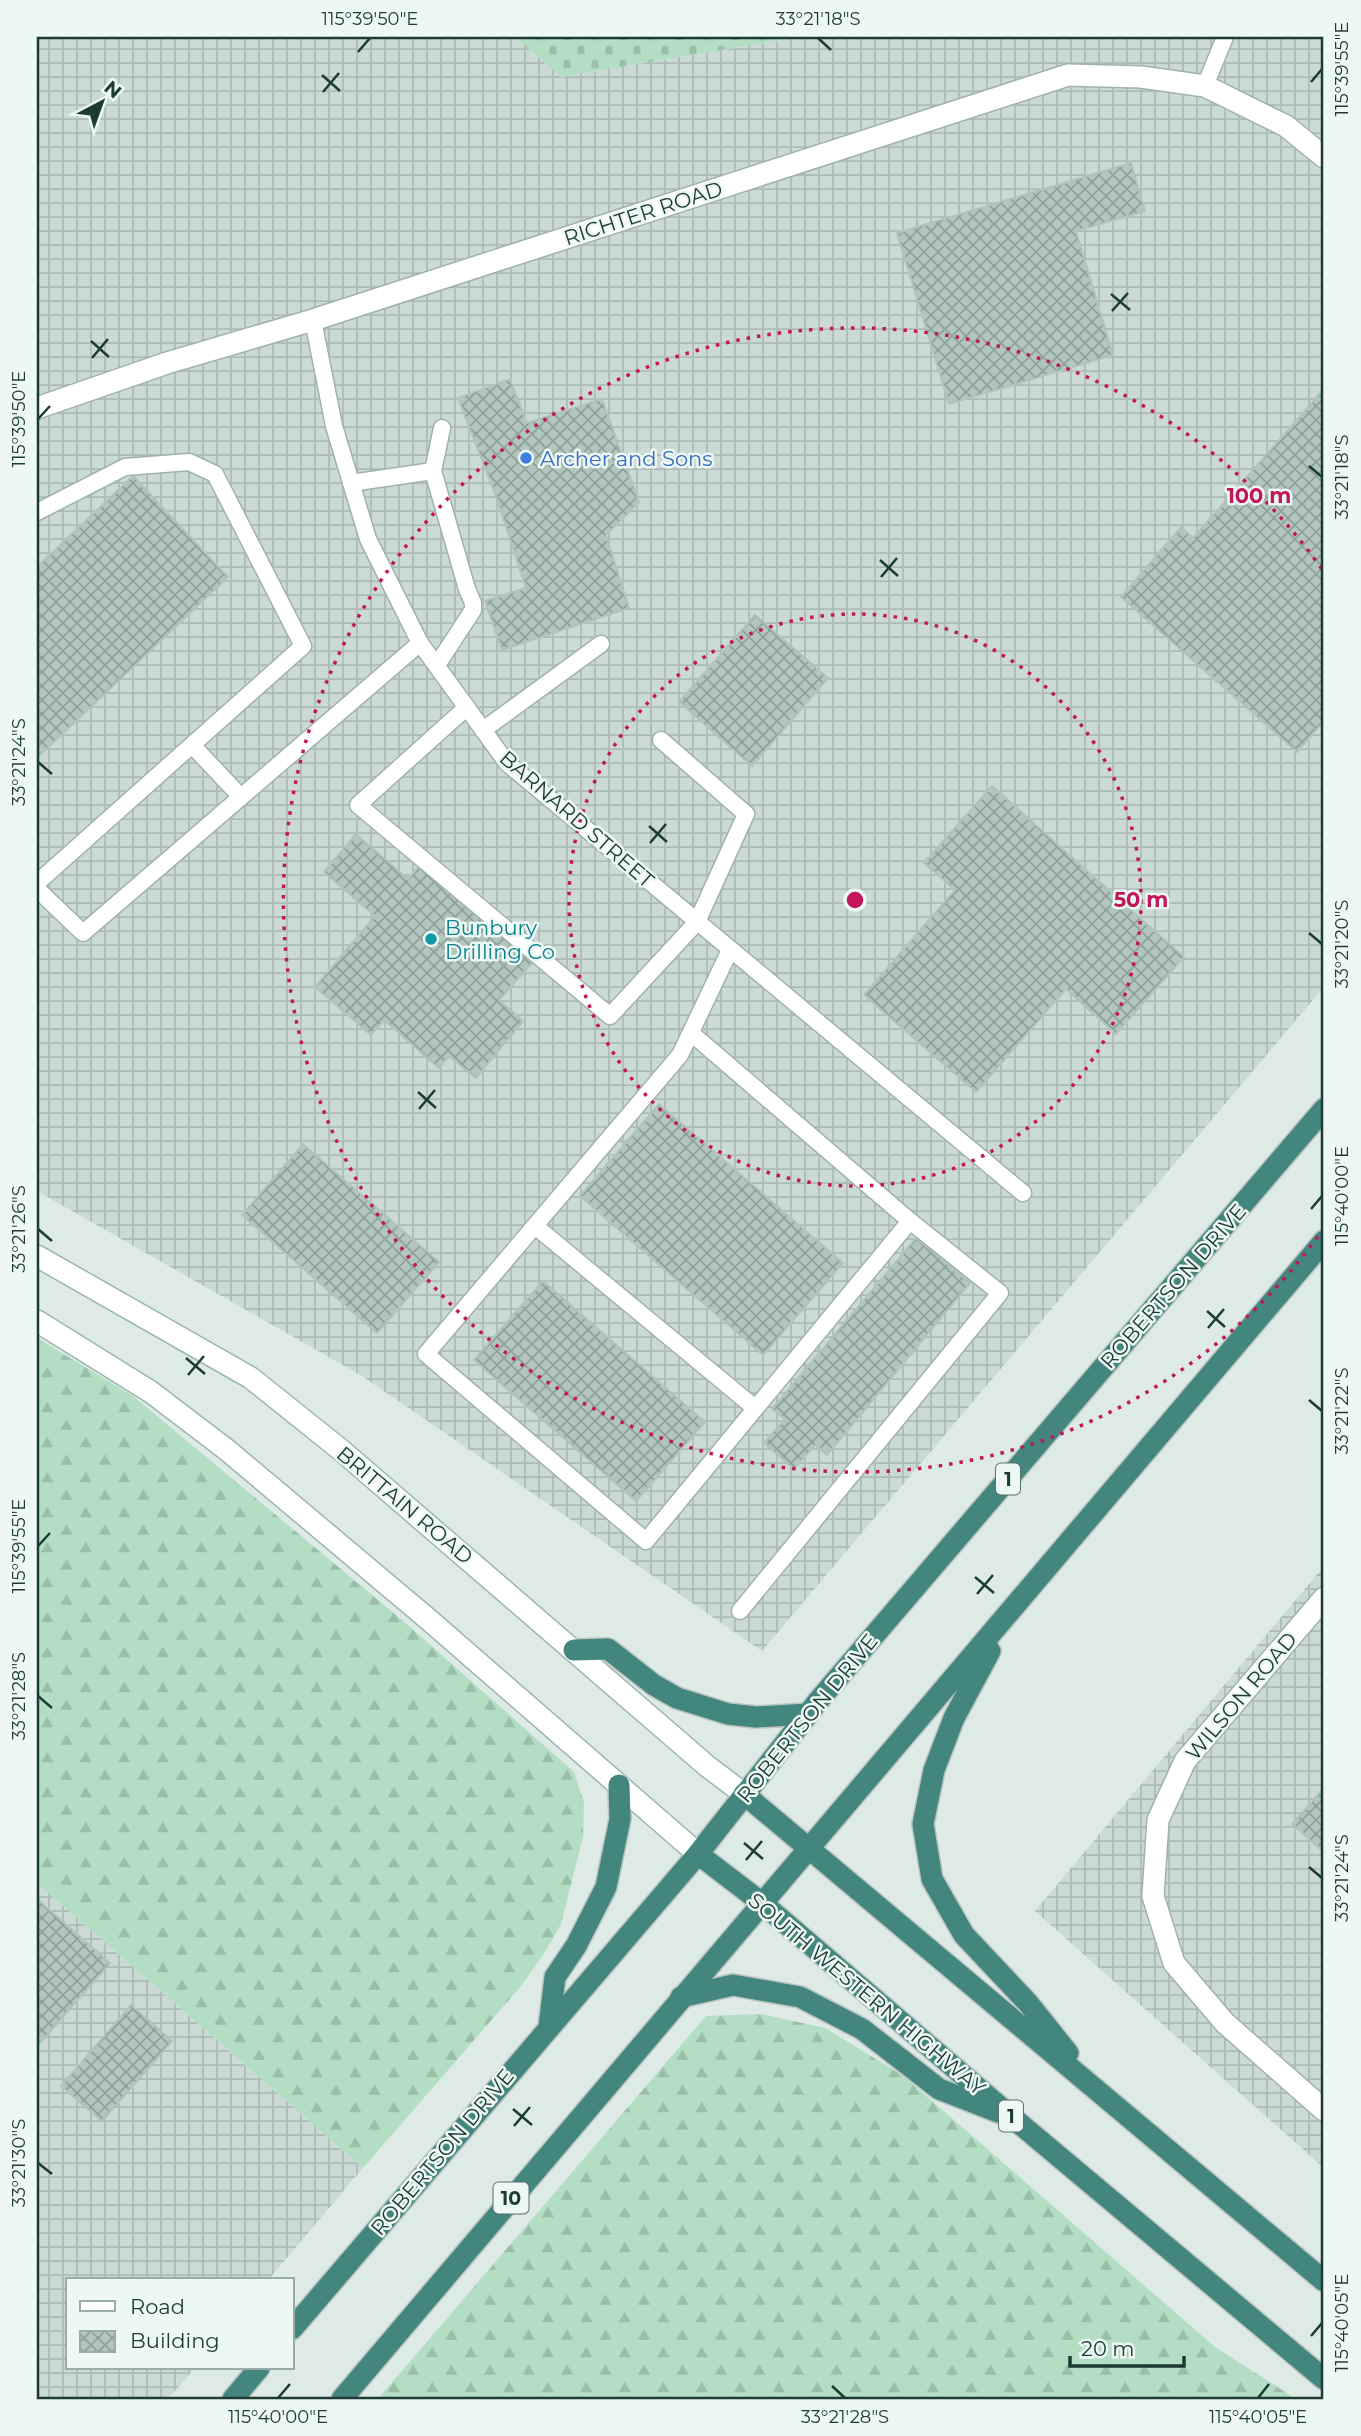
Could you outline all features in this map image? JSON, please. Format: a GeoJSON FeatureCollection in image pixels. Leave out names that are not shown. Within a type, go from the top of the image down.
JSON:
{"type":"FeatureCollection","features":[{"type":"Feature","properties":{"kind":"highway","name":"ROBERTSON DRIVE"},"geometry":{"type":"LineString","coordinates":[[294,2327],[698,1854],[808,1714],[1324,1109]]}},
{"type":"Feature","properties":{"kind":"highway"},"geometry":{"type":"LineString","coordinates":[[762,1903],[1007,1618],[1324,1241]]}},
{"type":"Feature","properties":{"kind":"highway"},"geometry":{"type":"LineString","coordinates":[[1007,1618],[954,1718],[934,1770],[923,1824],[932,1880],[964,1935],[1028,2003],[1096,2088]]}},
{"type":"Feature","properties":{"kind":"highway"},"geometry":{"type":"LineString","coordinates":[[574,1650],[608,1649],[654,1685],[677,1698],[728,1714],[756,1717],[808,1714]]}},
{"type":"Feature","properties":{"kind":"highway"},"geometry":{"type":"LineString","coordinates":[[549,2027],[555,1977],[576,1946],[606,1887],[620,1819],[619,1784]]}},
{"type":"Feature","properties":{"kind":"highway"},"geometry":{"type":"LineString","coordinates":[[744,1794],[1324,2281]]}},
{"type":"Feature","properties":{"kind":"highway","name":"SOUTH WESTERN HIGHWAY"},"geometry":{"type":"LineString","coordinates":[[698,1854],[762,1903],[1324,2379]]}},
{"type":"Feature","properties":{"kind":"highway","name":"10"},"geometry":{"type":"LineString","coordinates":[[342,2399],[762,1903]]}},
{"type":"Feature","properties":{"kind":"highway"},"geometry":{"type":"LineString","coordinates":[[681,1997],[733,1985],[800,1997],[862,2029],[939,2089],[1013,2118]]}},
{"type":"Feature","properties":{"kind":"highway"},"geometry":{"type":"LineString","coordinates":[[233,2399],[257,2370]]}},
{"type":"Feature","properties":{"kind":"street","name":"RICHTER ROAD"},"geometry":{"type":"LineString","coordinates":[[37,408],[167,363],[313,320],[1068,75],[1142,77],[1205,86],[1286,126],[1324,157]]}},
{"type":"Feature","properties":{"kind":"street","name":"BRITTAIN ROAD"},"geometry":{"type":"LineString","coordinates":[[37,1256],[251,1378],[341,1450],[707,1766],[744,1794]]}},
{"type":"Feature","properties":{"kind":"street"},"geometry":{"type":"LineString","coordinates":[[37,1321],[151,1392],[227,1450],[698,1854]]}},
{"type":"Feature","properties":{"kind":"street","name":"WILSON ROAD"},"geometry":{"type":"LineString","coordinates":[[1324,1598],[1185,1761],[1158,1820],[1153,1896],[1174,1963],[1225,2022],[1324,2110]]}},
{"type":"Feature","properties":{"kind":"lane"},"geometry":{"type":"LineString","coordinates":[[1205,86],[1225,37]]}},
{"type":"Feature","properties":{"kind":"lane","name":"BARNARD STREET"},"geometry":{"type":"LineString","coordinates":[[313,320],[334,426],[368,539],[420,643],[507,763],[1023,1193]]}},
{"type":"Feature","properties":{"kind":"lane"},"geometry":{"type":"LineString","coordinates":[[437,665],[472,614],[473,603],[433,471],[442,428]]}},
{"type":"Feature","properties":{"kind":"lane"},"geometry":{"type":"LineString","coordinates":[[37,512],[124,467],[189,462],[215,474],[303,646],[37,883]]}},
{"type":"Feature","properties":{"kind":"lane"},"geometry":{"type":"LineString","coordinates":[[351,483],[433,471]]}},
{"type":"Feature","properties":{"kind":"lane"},"geometry":{"type":"LineString","coordinates":[[37,889],[83,933],[420,643]]}},
{"type":"Feature","properties":{"kind":"lane"},"geometry":{"type":"LineString","coordinates":[[483,730],[601,644]]}},
{"type":"Feature","properties":{"kind":"lane"},"geometry":{"type":"LineString","coordinates":[[467,707],[358,805],[610,1016],[697,922],[746,814],[660,740]]}},
{"type":"Feature","properties":{"kind":"lane"},"geometry":{"type":"LineString","coordinates":[[192,745],[241,796]]}},
{"type":"Feature","properties":{"kind":"lane"},"geometry":{"type":"LineString","coordinates":[[730,950],[680,1055],[426,1354],[646,1541],[910,1221]]}},
{"type":"Feature","properties":{"kind":"lane"},"geometry":{"type":"LineString","coordinates":[[691,1033],[910,1221],[1000,1293],[740,1611]]}},
{"type":"Feature","properties":{"kind":"lane"},"geometry":{"type":"LineString","coordinates":[[535,1226],[755,1408]]}},
{"type":"Feature","properties":{"kind":"shaded area"},"geometry":{"type":"Polygon","coordinates":[[[37,37],[515,37],[561,77],[798,37],[1324,37],[1324,987],[762,1651],[362,1376],[37,1191],[37,37]]]}},
{"type":"Feature","properties":{"kind":"shaded area"},"geometry":{"type":"Polygon","coordinates":[[[1324,1566],[1324,2168],[1035,1911],[1324,1566]]]}},
{"type":"Feature","properties":{"kind":"shaded area"},"geometry":{"type":"Polygon","coordinates":[[[37,1883],[363,2168],[270,2278],[66,2278],[66,2370],[193,2370],[168,2399],[37,2399],[37,1883]]]}},
{"type":"Feature","properties":{"kind":"green space"},"geometry":{"type":"Polygon","coordinates":[[[515,37],[798,37],[561,77],[515,37]]]}},
{"type":"Feature","properties":{"kind":"green space"},"geometry":{"type":"Polygon","coordinates":[[[37,1338],[133,1396],[402,1620],[574,1772],[584,1803],[583,1837],[561,1924],[521,1986],[363,2168],[37,1883],[37,1338]]]}},
{"type":"Feature","properties":{"kind":"green space"},"geometry":{"type":"Polygon","coordinates":[[[761,2014],[825,2028],[902,2075],[1215,2347],[1296,2399],[378,2399],[706,2016],[761,2014]]]}},
{"type":"Feature","properties":{"kind":"building"},"geometry":{"type":"Polygon","coordinates":[[[1131,163],[1145,211],[1076,231],[1113,355],[949,404],[897,233],[1131,163]]]}},
{"type":"Feature","properties":{"kind":"building"},"geometry":{"type":"Polygon","coordinates":[[[510,379],[527,423],[602,399],[639,502],[606,535],[629,608],[502,650],[485,601],[526,588],[496,496],[458,398],[510,379]]]}},
{"type":"Feature","properties":{"kind":"building"},"geometry":{"type":"Polygon","coordinates":[[[1324,389],[1324,721],[1297,752],[1121,597],[1181,527],[1193,538],[1324,389]]]}},
{"type":"Feature","properties":{"kind":"building"},"geometry":{"type":"Polygon","coordinates":[[[133,476],[228,577],[37,758],[37,567],[133,476]]]}},
{"type":"Feature","properties":{"kind":"building"},"geometry":{"type":"Polygon","coordinates":[[[755,615],[828,678],[752,766],[679,702],[755,615]]]}},
{"type":"Feature","properties":{"kind":"building"},"geometry":{"type":"Polygon","coordinates":[[[992,786],[1184,957],[1116,1034],[1066,989],[976,1092],[864,995],[955,890],[924,863],[992,786]]]}},
{"type":"Feature","properties":{"kind":"building","name":"Bunbury Drilling Co"},"geometry":{"type":"Polygon","coordinates":[[[356,834],[408,879],[422,863],[533,962],[499,1000],[523,1021],[476,1078],[449,1056],[439,1068],[384,1020],[371,1035],[315,987],[375,916],[324,872],[356,834]]]}},
{"type":"Feature","properties":{"kind":"building"},"geometry":{"type":"Polygon","coordinates":[[[659,1104],[843,1263],[763,1355],[580,1196],[659,1104]]]}},
{"type":"Feature","properties":{"kind":"building"},"geometry":{"type":"Polygon","coordinates":[[[303,1144],[439,1262],[377,1333],[242,1215],[303,1144]]]}},
{"type":"Feature","properties":{"kind":"building"},"geometry":{"type":"Polygon","coordinates":[[[916,1238],[970,1283],[827,1455],[815,1445],[794,1469],[764,1443],[785,1419],[772,1409],[916,1238]]]}},
{"type":"Feature","properties":{"kind":"building"},"geometry":{"type":"Polygon","coordinates":[[[543,1281],[705,1422],[636,1501],[474,1360],[543,1281]]]}},
{"type":"Feature","properties":{"kind":"building"},"geometry":{"type":"Polygon","coordinates":[[[1324,1788],[1324,1852],[1292,1824],[1324,1788]]]}},
{"type":"Feature","properties":{"kind":"building"},"geometry":{"type":"Polygon","coordinates":[[[37,1899],[110,1963],[39,2044],[37,2043],[37,1899]]]}},
{"type":"Feature","properties":{"kind":"building"},"geometry":{"type":"Polygon","coordinates":[[[131,2005],[172,2041],[102,2121],[61,2086],[131,2005]]]}},
{"type":"Feature","properties":{"kind":"place","name":"Archer and Sons"},"geometry":{"type":"Point","coordinates":[526,458]}},
{"type":"Feature","properties":{"kind":"place","name":"Bunbury Drilling Co"},"geometry":{"type":"Point","coordinates":[431,939]}}]}
